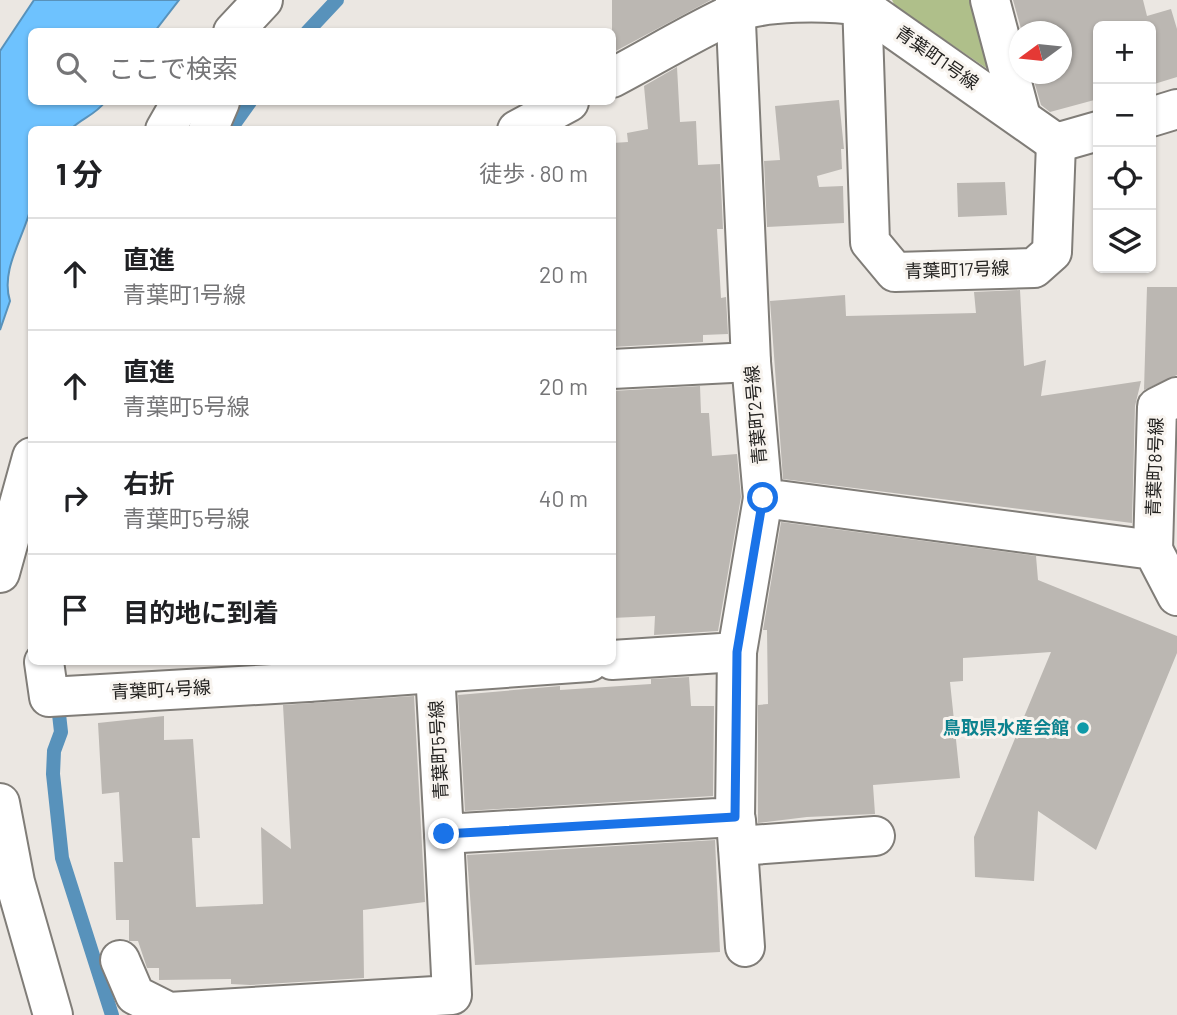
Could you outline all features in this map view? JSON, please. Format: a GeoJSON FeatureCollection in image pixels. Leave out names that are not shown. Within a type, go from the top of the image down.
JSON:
{"type":"FeatureCollection","features":[{"type":"Feature","properties":{"kind":"street"},"geometry":{"type":"LineString","coordinates":[[990,0],[1021,117]]}},
{"type":"Feature","properties":{"kind":"street","name":"青葉町1号線"},"geometry":{"type":"LineString","coordinates":[[616,76],[735,7],[861,3],[1056,143]]}},
{"type":"Feature","properties":{"kind":"street","name":"青葉町17号線"},"geometry":{"type":"LineString","coordinates":[[861,3],[870,242],[895,272],[1034,268],[1052,252],[1056,143]]}},
{"type":"Feature","properties":{"kind":"street","name":"青葉町2号線"},"geometry":{"type":"LineString","coordinates":[[735,7],[751,362],[763,498]]}},
{"type":"Feature","properties":{"kind":"street"},"geometry":{"type":"LineString","coordinates":[[167,126],[179,105]]}},
{"type":"Feature","properties":{"kind":"street"},"geometry":{"type":"LineString","coordinates":[[210,126],[219,105]]}},
{"type":"Feature","properties":{"kind":"street"},"geometry":{"type":"LineString","coordinates":[[524,126],[563,105]]}},
{"type":"Feature","properties":{"kind":"street"},"geometry":{"type":"LineString","coordinates":[[1156,115],[1177,109]]}},
{"type":"Feature","properties":{"kind":"street"},"geometry":{"type":"LineString","coordinates":[[1056,143],[1093,132]]}},
{"type":"Feature","properties":{"kind":"street"},"geometry":{"type":"LineString","coordinates":[[616,369],[751,362]]}},
{"type":"Feature","properties":{"kind":"street","name":"青葉町8号線"},"geometry":{"type":"LineString","coordinates":[[1153,550],[1157,407],[1177,397]]}},
{"type":"Feature","properties":{"kind":"street"},"geometry":{"type":"LineString","coordinates":[[0,573],[28,472]]}},
{"type":"Feature","properties":{"kind":"street"},"geometry":{"type":"LineString","coordinates":[[745,947],[736,831],[737,652],[763,498],[1153,550],[1177,596]]}},
{"type":"Feature","properties":{"kind":"street"},"geometry":{"type":"LineString","coordinates":[[616,660],[737,652]]}},
{"type":"Feature","properties":{"kind":"street","name":"青葉町4号線"},"geometry":{"type":"LineString","coordinates":[[44,665],[49,697],[308,672]]}},
{"type":"Feature","properties":{"kind":"street"},"geometry":{"type":"LineString","coordinates":[[308,672],[435,671],[538,665]]}},
{"type":"Feature","properties":{"kind":"street","name":"青葉町5号線"},"geometry":{"type":"LineString","coordinates":[[120,960],[135,995],[169,1012],[452,995],[435,671]]}},
{"type":"Feature","properties":{"kind":"street"},"geometry":{"type":"LineString","coordinates":[[0,803],[15,882],[53,1015]]}},
{"type":"Feature","properties":{"kind":"street"},"geometry":{"type":"LineString","coordinates":[[444,834],[736,831],[875,836]]}},
{"type":"Feature","properties":{"kind":"green space"},"geometry":{"type":"Polygon","coordinates":[[[892,0],[979,0],[992,72],[895,6],[892,0]]]}},
{"type":"Feature","properties":{"kind":"water"},"geometry":{"type":"Polygon","coordinates":[[[34,0],[179,0],[157,28],[28,28],[28,105],[102,105],[75,126],[28,126],[28,218],[10,266],[10,301],[0,330],[0,51],[34,0]]]}},
{"type":"Feature","properties":{"kind":"building"},"geometry":{"type":"Polygon","coordinates":[[[612,0],[711,0],[616,51],[616,28],[612,28],[612,0]]]}},
{"type":"Feature","properties":{"kind":"building"},"geometry":{"type":"Polygon","coordinates":[[[1013,0],[1143,0],[1147,16],[1171,9],[1177,29],[1177,77],[1156,83],[1156,21],[1093,21],[1093,100],[1050,112],[1041,105],[1035,84],[1072,84],[1072,21],[1019,21],[1013,0]]]}},
{"type":"Feature","properties":{"kind":"building"},"geometry":{"type":"Polygon","coordinates":[[[677,67],[680,122],[696,121],[698,165],[720,164],[723,229],[717,229],[721,298],[726,297],[728,334],[703,335],[703,342],[616,347],[616,143],[628,142],[627,133],[648,129],[644,86],[677,67]]]}},
{"type":"Feature","properties":{"kind":"building"},"geometry":{"type":"Polygon","coordinates":[[[839,100],[844,149],[841,149],[842,169],[817,176],[819,187],[843,186],[844,223],[767,227],[764,161],[780,160],[775,106],[839,100]]]}},
{"type":"Feature","properties":{"kind":"building"},"geometry":{"type":"Polygon","coordinates":[[[1005,182],[1007,215],[958,217],[957,183],[1005,182]]]}},
{"type":"Feature","properties":{"kind":"building"},"geometry":{"type":"Polygon","coordinates":[[[1147,287],[1177,287],[1177,375],[1144,390],[1147,287]]]}},
{"type":"Feature","properties":{"kind":"building"},"geometry":{"type":"Polygon","coordinates":[[[1020,290],[1024,366],[1046,360],[1041,396],[1141,381],[1135,406],[1132,523],[783,479],[770,301],[845,295],[846,316],[976,313],[974,292],[1020,290]]]}},
{"type":"Feature","properties":{"kind":"building"},"geometry":{"type":"Polygon","coordinates":[[[700,386],[701,413],[709,413],[712,456],[737,454],[741,497],[718,631],[654,635],[655,616],[616,618],[616,391],[700,386]]]}},
{"type":"Feature","properties":{"kind":"building"},"geometry":{"type":"Polygon","coordinates":[[[781,522],[1036,556],[1038,580],[1177,636],[1177,653],[1096,850],[1038,811],[1034,881],[975,877],[974,837],[1051,652],[963,658],[963,681],[950,682],[960,778],[873,785],[875,814],[807,817],[758,823],[758,705],[768,704],[767,630],[763,630],[781,522]]]}},
{"type":"Feature","properties":{"kind":"building"},"geometry":{"type":"Polygon","coordinates":[[[689,677],[691,706],[714,706],[713,796],[465,811],[458,695],[560,686],[560,690],[651,684],[651,679],[689,677]]]}},
{"type":"Feature","properties":{"kind":"building"},"geometry":{"type":"Polygon","coordinates":[[[414,696],[425,902],[363,910],[364,978],[250,985],[231,984],[231,979],[159,980],[159,968],[147,968],[138,941],[129,941],[129,920],[116,920],[114,862],[123,862],[119,792],[102,794],[98,723],[164,716],[164,740],[193,739],[200,838],[192,838],[196,907],[263,904],[261,827],[291,849],[283,705],[414,696]]]}},
{"type":"Feature","properties":{"kind":"building"},"geometry":{"type":"Polygon","coordinates":[[[715,840],[720,952],[475,965],[467,855],[715,840]]]}},
{"type":"Feature","properties":{"kind":"waterway"},"geometry":{"type":"LineString","coordinates":[[311,28],[337,0]]}},
{"type":"Feature","properties":{"kind":"waterway"},"geometry":{"type":"LineString","coordinates":[[233,126],[248,105]]}},
{"type":"Feature","properties":{"kind":"waterway"},"geometry":{"type":"LineString","coordinates":[[59,714],[61,732],[54,751],[53,774],[62,858],[112,1015]]}},
{"type":"Feature","properties":{"kind":"place","name":"鳥取県水産会館"},"geometry":{"type":"Point","coordinates":[1083,728]}},
{"type":"Feature","properties":{"kind":"route"},"geometry":{"type":"LineString","coordinates":[[444,834],[735,817],[737,652],[763,498]]}}]}
